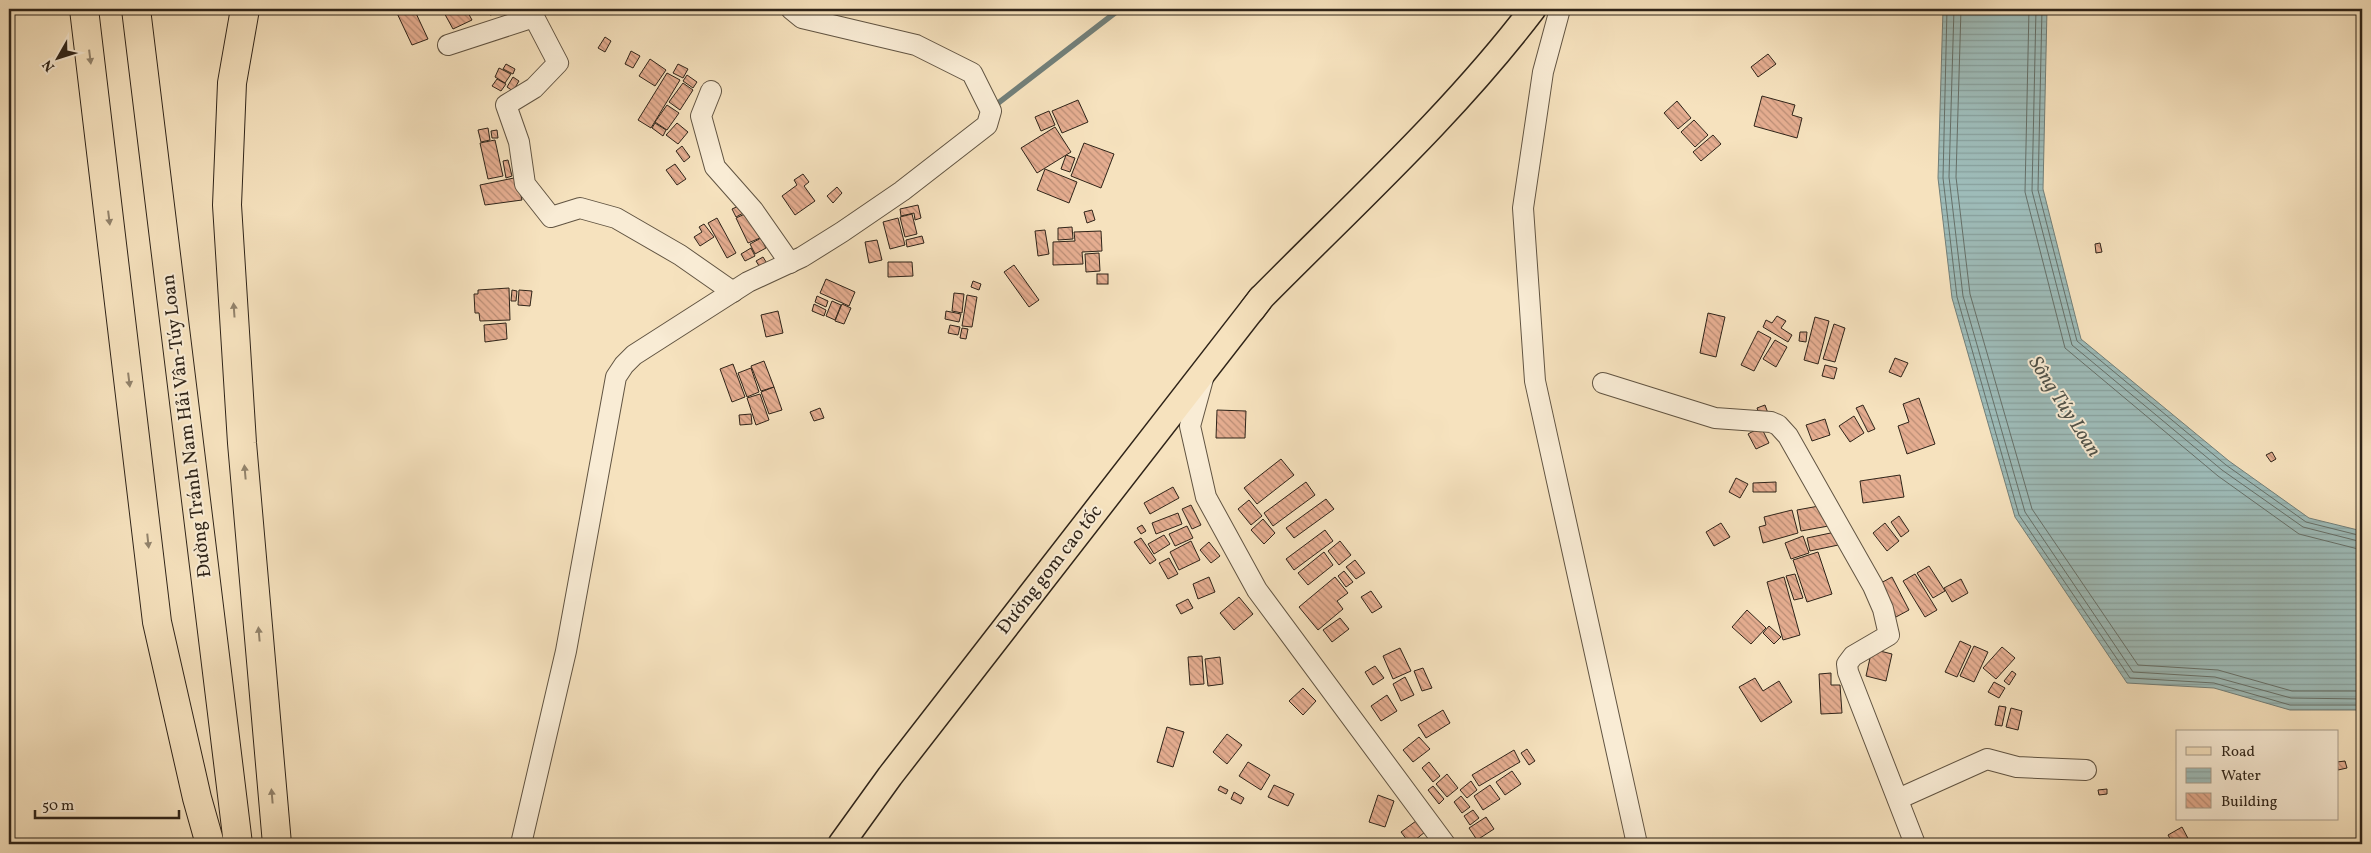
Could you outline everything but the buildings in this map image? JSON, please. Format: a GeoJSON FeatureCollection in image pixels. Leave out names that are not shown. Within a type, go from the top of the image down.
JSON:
{"type":"FeatureCollection","features":[{"type":"Feature","properties":{"kind":"highway"},"geometry":{"type":"LineString","coordinates":[[84,9],[157,622],[195,791],[210,844]]}},
{"type":"Feature","properties":{"kind":"highway","name":"Đường Tránh Nam Hải Vân-Túy Loan"},"geometry":{"type":"LineString","coordinates":[[136,9],[238,844]]}},
{"type":"Feature","properties":{"kind":"highway"},"geometry":{"type":"LineString","coordinates":[[245,9],[232,83],[227,205],[242,443],[277,844]]}},
{"type":"Feature","properties":{"kind":"main road"},"geometry":{"type":"LineString","coordinates":[[1205,373],[1262,298],[1502,50],[1533,9]]}},
{"type":"Feature","properties":{"kind":"main road","name":"Đường gom cao tốc"},"geometry":{"type":"LineString","coordinates":[[841,844],[890,776],[1262,298]]}},
{"type":"Feature","properties":{"kind":"street"},"geometry":{"type":"LineString","coordinates":[[521,844],[566,651],[616,377],[634,355],[748,282],[790,263],[842,232],[902,191],[987,125],[991,111],[972,73],[916,45],[802,18],[791,9]]}},
{"type":"Feature","properties":{"kind":"street"},"geometry":{"type":"LineString","coordinates":[[1560,9],[1542,72],[1523,208],[1535,381],[1637,844]]}},
{"type":"Feature","properties":{"kind":"street"},"geometry":{"type":"LineString","coordinates":[[448,45],[534,17],[558,62],[534,88],[506,105],[519,142],[525,184],[551,217],[580,208],[616,218],[680,255],[733,292]]}},
{"type":"Feature","properties":{"kind":"street"},"geometry":{"type":"LineString","coordinates":[[711,91],[701,116],[716,167],[753,210],[790,263]]}},
{"type":"Feature","properties":{"kind":"street"},"geometry":{"type":"LineString","coordinates":[[1205,373],[1190,426],[1206,497],[1257,590],[1445,844]]}},
{"type":"Feature","properties":{"kind":"street"},"geometry":{"type":"LineString","coordinates":[[1603,383],[1715,418],[1771,422],[1778,425],[1788,436],[1873,586],[1883,609],[1889,635],[1853,656],[1847,664],[1858,700],[1915,844]]}},
{"type":"Feature","properties":{"kind":"street"},"geometry":{"type":"LineString","coordinates":[[1898,799],[1987,759],[2017,766],[2086,770]]}},
{"type":"Feature","properties":{"kind":"water","name":"Sông Túy Loan"},"geometry":{"type":"Polygon","coordinates":[[[1943,9],[2047,9],[2043,189],[2081,339],[2229,461],[2309,518],[2362,531],[2362,710],[2290,710],[2214,688],[2127,683],[2015,517],[1952,298],[1938,178],[1943,9]]]}},
{"type":"Feature","properties":{"kind":"waterway"},"geometry":{"type":"LineString","coordinates":[[993,107],[1120,9]]}}]}
